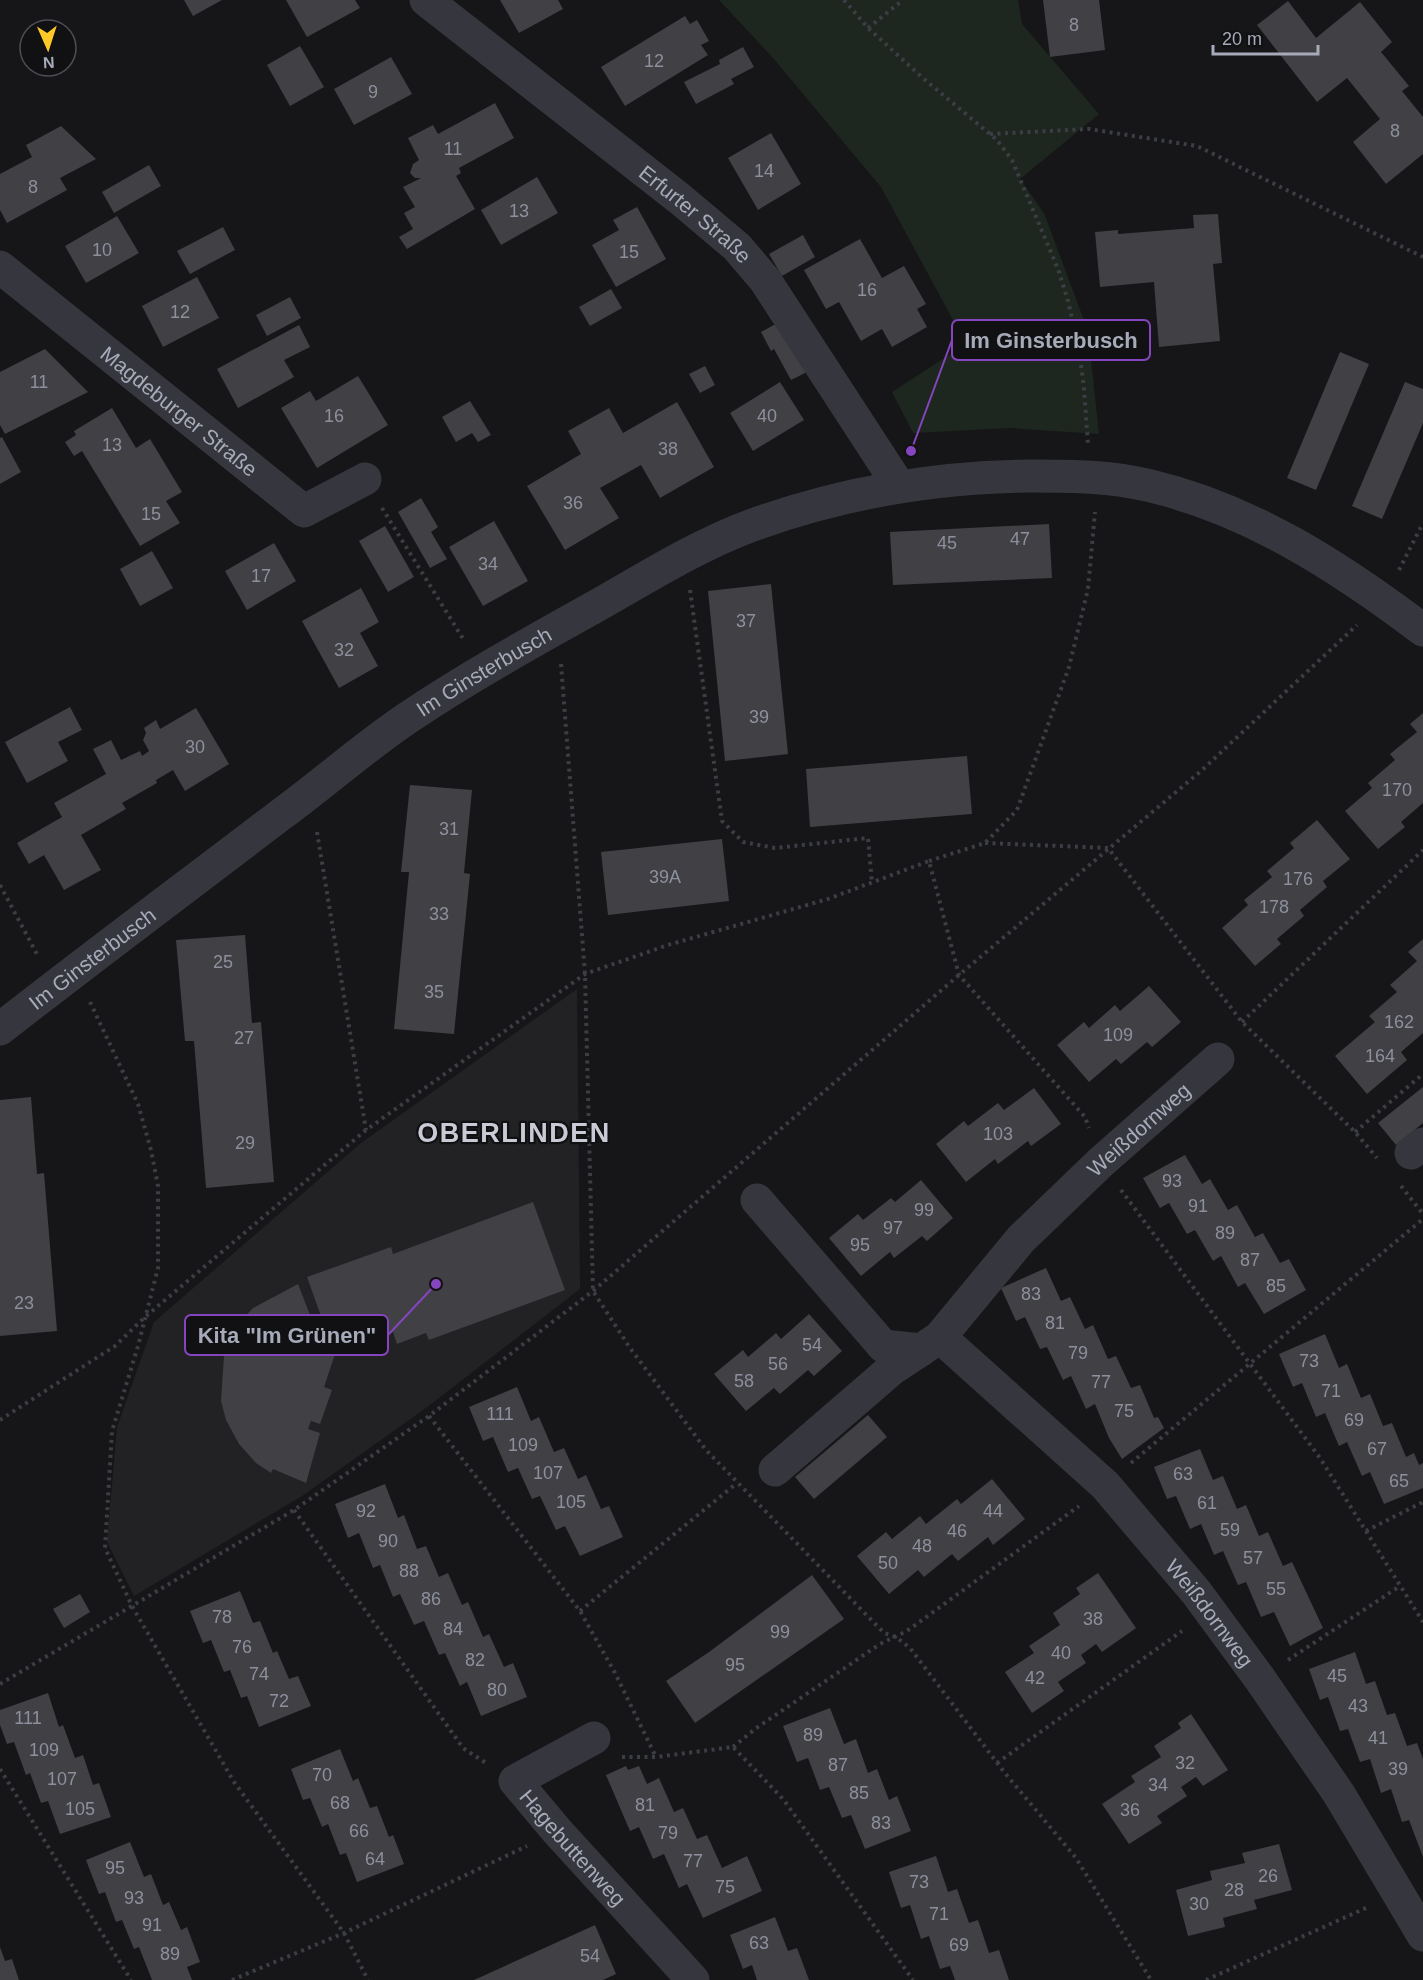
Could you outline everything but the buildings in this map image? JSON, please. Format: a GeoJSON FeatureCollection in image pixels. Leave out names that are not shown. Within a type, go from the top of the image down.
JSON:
{"type":"FeatureCollection","features":[{"type":"Feature","properties":{"kind":"street","name":"Erfurter Straße"},"geometry":{"type":"LineString","coordinates":[[426,0],[680,199],[737,248],[765,280],[899,486]]}},
{"type":"Feature","properties":{"kind":"street","name":"Magdeburger Straße"},"geometry":{"type":"LineString","coordinates":[[0,267],[304,511],[365,479]]}},
{"type":"Feature","properties":{"kind":"street","name":"Im Ginsterbusch"},"geometry":{"type":"LineString","coordinates":[[0,1029],[409,717],[557,628],[712,542],[751,526],[805,509],[899,486],[958,479],[1090,476],[1153,487],[1226,510],[1312,554],[1384,600],[1423,630]]}},
{"type":"Feature","properties":{"kind":"street","name":"Weißdornweg"},"geometry":{"type":"LineString","coordinates":[[1218,1059],[1100,1163],[1021,1239],[930,1344],[1105,1485],[1147,1533],[1210,1611],[1339,1794],[1423,1935]]}},
{"type":"Feature","properties":{"kind":"street"},"geometry":{"type":"LineString","coordinates":[[757,1200],[883,1346],[930,1344]]}},
{"type":"Feature","properties":{"kind":"street"},"geometry":{"type":"LineString","coordinates":[[775,1470],[892,1369],[930,1344]]}},
{"type":"Feature","properties":{"kind":"street","name":"Hagebuttenweg"},"geometry":{"type":"LineString","coordinates":[[594,1738],[515,1781],[557,1831],[693,1980]]}},
{"type":"Feature","properties":{"kind":"path"},"geometry":{"type":"LineString","coordinates":[[844,0],[868,28],[990,134],[1012,160],[1058,269],[1079,350],[1090,476],[1095,507],[1088,589],[1069,667],[1017,810],[985,843]]}},
{"type":"Feature","properties":{"kind":"path"},"geometry":{"type":"LineString","coordinates":[[868,28],[903,0]]}},
{"type":"Feature","properties":{"kind":"path"},"geometry":{"type":"LineString","coordinates":[[990,134],[1089,129],[1197,146],[1423,257]]}},
{"type":"Feature","properties":{"kind":"path"},"geometry":{"type":"LineString","coordinates":[[365,479],[483,672]]}},
{"type":"Feature","properties":{"kind":"path"},"geometry":{"type":"LineString","coordinates":[[0,1684],[294,1510],[429,1416],[593,1291],[959,975],[1201,771],[1384,600],[1423,523]]}},
{"type":"Feature","properties":{"kind":"path"},"geometry":{"type":"LineString","coordinates":[[685,557],[722,821],[743,842],[775,848],[868,838],[872,883]]}},
{"type":"Feature","properties":{"kind":"path"},"geometry":{"type":"LineString","coordinates":[[557,628],[585,974],[593,1291],[630,1348],[706,1450],[884,1633],[896,1637],[910,1648],[997,1763],[1076,1858],[1151,1980]]}},
{"type":"Feature","properties":{"kind":"path"},"geometry":{"type":"LineString","coordinates":[[310,793],[366,1130]]}},
{"type":"Feature","properties":{"kind":"path"},"geometry":{"type":"LineString","coordinates":[[0,1420],[115,1346],[145,1317],[366,1130],[585,974],[668,945],[828,899],[929,861],[985,843],[1108,848]]}},
{"type":"Feature","properties":{"kind":"path"},"geometry":{"type":"LineString","coordinates":[[1108,848],[1242,1022],[1355,1132],[1403,1160],[1423,1214]]}},
{"type":"Feature","properties":{"kind":"path"},"geometry":{"type":"LineString","coordinates":[[1242,1022],[1423,850]]}},
{"type":"Feature","properties":{"kind":"path"},"geometry":{"type":"LineString","coordinates":[[929,861],[959,975],[1085,1117],[1100,1163],[1320,1458],[1423,1622]]}},
{"type":"Feature","properties":{"kind":"path"},"geometry":{"type":"LineString","coordinates":[[0,885],[63,980],[84,991],[138,1104],[158,1186],[158,1268],[112,1431],[105,1548],[132,1606],[234,1782],[344,1933],[368,1980]]}},
{"type":"Feature","properties":{"kind":"path"},"geometry":{"type":"LineString","coordinates":[[1355,1132],[1423,1074]]}},
{"type":"Feature","properties":{"kind":"path"},"geometry":{"type":"LineString","coordinates":[[429,1416],[580,1611],[615,1673],[656,1756]]}},
{"type":"Feature","properties":{"kind":"path"},"geometry":{"type":"LineString","coordinates":[[580,1611],[766,1459],[775,1470]]}},
{"type":"Feature","properties":{"kind":"path"},"geometry":{"type":"LineString","coordinates":[[1366,1531],[1423,1502]]}},
{"type":"Feature","properties":{"kind":"path"},"geometry":{"type":"LineString","coordinates":[[294,1510],[463,1748],[515,1781]]}},
{"type":"Feature","properties":{"kind":"path"},"geometry":{"type":"LineString","coordinates":[[1260,1679],[1400,1586]]}},
{"type":"Feature","properties":{"kind":"path"},"geometry":{"type":"LineString","coordinates":[[997,1763],[1210,1611]]}},
{"type":"Feature","properties":{"kind":"path"},"geometry":{"type":"LineString","coordinates":[[594,1738],[622,1756],[656,1756],[733,1747],[783,1799],[913,1980]]}},
{"type":"Feature","properties":{"kind":"path"},"geometry":{"type":"LineString","coordinates":[[0,1769],[131,1980]]}},
{"type":"Feature","properties":{"kind":"path"},"geometry":{"type":"LineString","coordinates":[[232,1980],[344,1933],[557,1831]]}},
{"type":"Feature","properties":{"kind":"path"},"geometry":{"type":"LineString","coordinates":[[1206,1980],[1399,1894]]}},
{"type":"Feature","properties":{"kind":"shaded area"},"geometry":{"type":"Polygon","coordinates":[[[719,0],[1018,0],[1022,24],[1099,114],[1020,179],[1044,213],[1088,331],[1099,434],[1010,428],[913,433],[892,392],[966,344],[881,187],[773,58],[719,0]]]}},
{"type":"Feature","properties":{"kind":"shaded area"},"geometry":{"type":"Polygon","coordinates":[[[577,989],[580,1289],[426,1408],[302,1496],[134,1596],[107,1542],[117,1427],[154,1322],[361,1143],[577,989]]]}},
{"type":"Feature","properties":{"kind":"place","name":"Im Ginsterbusch"},"geometry":{"type":"Point","coordinates":[911,451]}},
{"type":"Feature","properties":{"kind":"place","name":"Kita \"Im Grünen\""},"geometry":{"type":"Point","coordinates":[436,1284]}},
{"type":"Feature","properties":{"kind":"district","name":"OBERLINDEN"},"geometry":{"type":"Point","coordinates":[514,1133]}}]}
